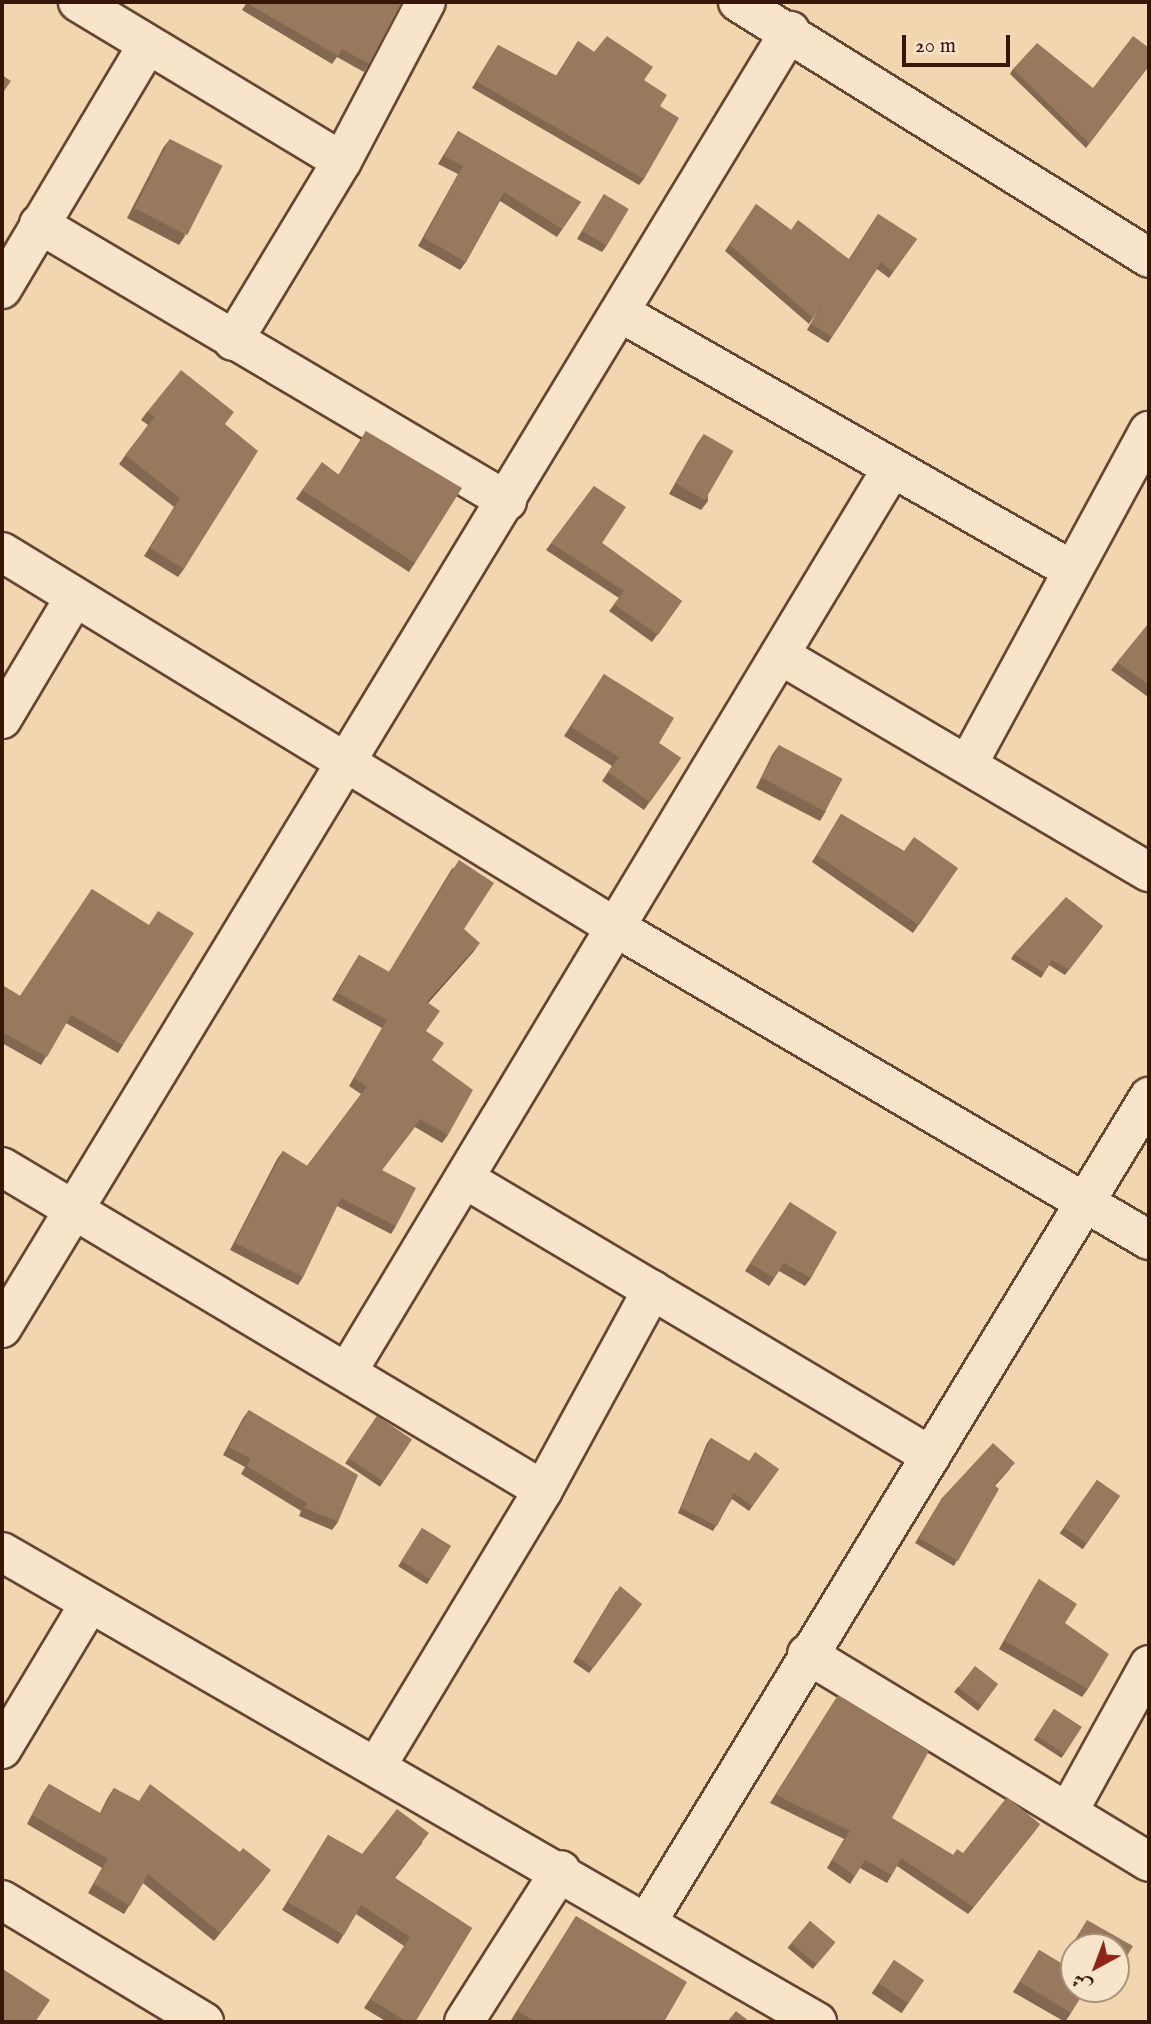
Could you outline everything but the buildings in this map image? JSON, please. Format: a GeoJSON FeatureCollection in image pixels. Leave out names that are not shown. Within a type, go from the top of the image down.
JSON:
{"type":"FeatureCollection","features":[{"type":"Feature","properties":{"kind":"street"},"geometry":{"type":"LineString","coordinates":[[78,2],[342,161]]}},
{"type":"Feature","properties":{"kind":"street"},"geometry":{"type":"LineString","coordinates":[[233,341],[342,161],[426,2]]}},
{"type":"Feature","properties":{"kind":"street"},"geometry":{"type":"LineString","coordinates":[[749,4],[1149,258]]}},
{"type":"Feature","properties":{"kind":"street"},"geometry":{"type":"LineString","coordinates":[[2,1328],[70,1210],[507,501],[790,31]]}},
{"type":"Feature","properties":{"kind":"street"},"geometry":{"type":"LineString","coordinates":[[2,289],[147,46]]}},
{"type":"Feature","properties":{"kind":"street"},"geometry":{"type":"LineString","coordinates":[[39,224],[507,501]]}},
{"type":"Feature","properties":{"kind":"street"},"geometry":{"type":"LineString","coordinates":[[621,313],[1070,569]]}},
{"type":"Feature","properties":{"kind":"street"},"geometry":{"type":"LineString","coordinates":[[968,762],[1070,569],[1149,431]]}},
{"type":"Feature","properties":{"kind":"street"},"geometry":{"type":"LineString","coordinates":[[349,1368],[892,468]]}},
{"type":"Feature","properties":{"kind":"street"},"geometry":{"type":"LineString","coordinates":[[2,552],[615,927],[1090,1202],[1149,1240]]}},
{"type":"Feature","properties":{"kind":"street"},"geometry":{"type":"LineString","coordinates":[[2,719],[74,598]]}},
{"type":"Feature","properties":{"kind":"street"},"geometry":{"type":"LineString","coordinates":[[780,655],[968,762],[1149,872]]}},
{"type":"Feature","properties":{"kind":"street"},"geometry":{"type":"LineString","coordinates":[[647,1922],[807,1654],[1090,1202],[1149,1097]]}},
{"type":"Feature","properties":{"kind":"street"},"geometry":{"type":"LineString","coordinates":[[2,1167],[70,1210],[349,1368],[544,1490]]}},
{"type":"Feature","properties":{"kind":"street"},"geometry":{"type":"LineString","coordinates":[[465,1179],[931,1456]]}},
{"type":"Feature","properties":{"kind":"street"},"geometry":{"type":"LineString","coordinates":[[376,1767],[544,1490],[652,1290]]}},
{"type":"Feature","properties":{"kind":"street"},"geometry":{"type":"LineString","coordinates":[[2,1552],[88,1606],[561,1871],[817,2022]]}},
{"type":"Feature","properties":{"kind":"street"},"geometry":{"type":"LineString","coordinates":[[2,1749],[88,1606]]}},
{"type":"Feature","properties":{"kind":"street"},"geometry":{"type":"LineString","coordinates":[[807,1654],[1149,1862]]}},
{"type":"Feature","properties":{"kind":"street"},"geometry":{"type":"LineString","coordinates":[[1068,1812],[1149,1665]]}},
{"type":"Feature","properties":{"kind":"street"},"geometry":{"type":"LineString","coordinates":[[464,2022],[561,1871]]}},
{"type":"Feature","properties":{"kind":"street"},"geometry":{"type":"LineString","coordinates":[[2,1900],[195,2020]]}}]}
